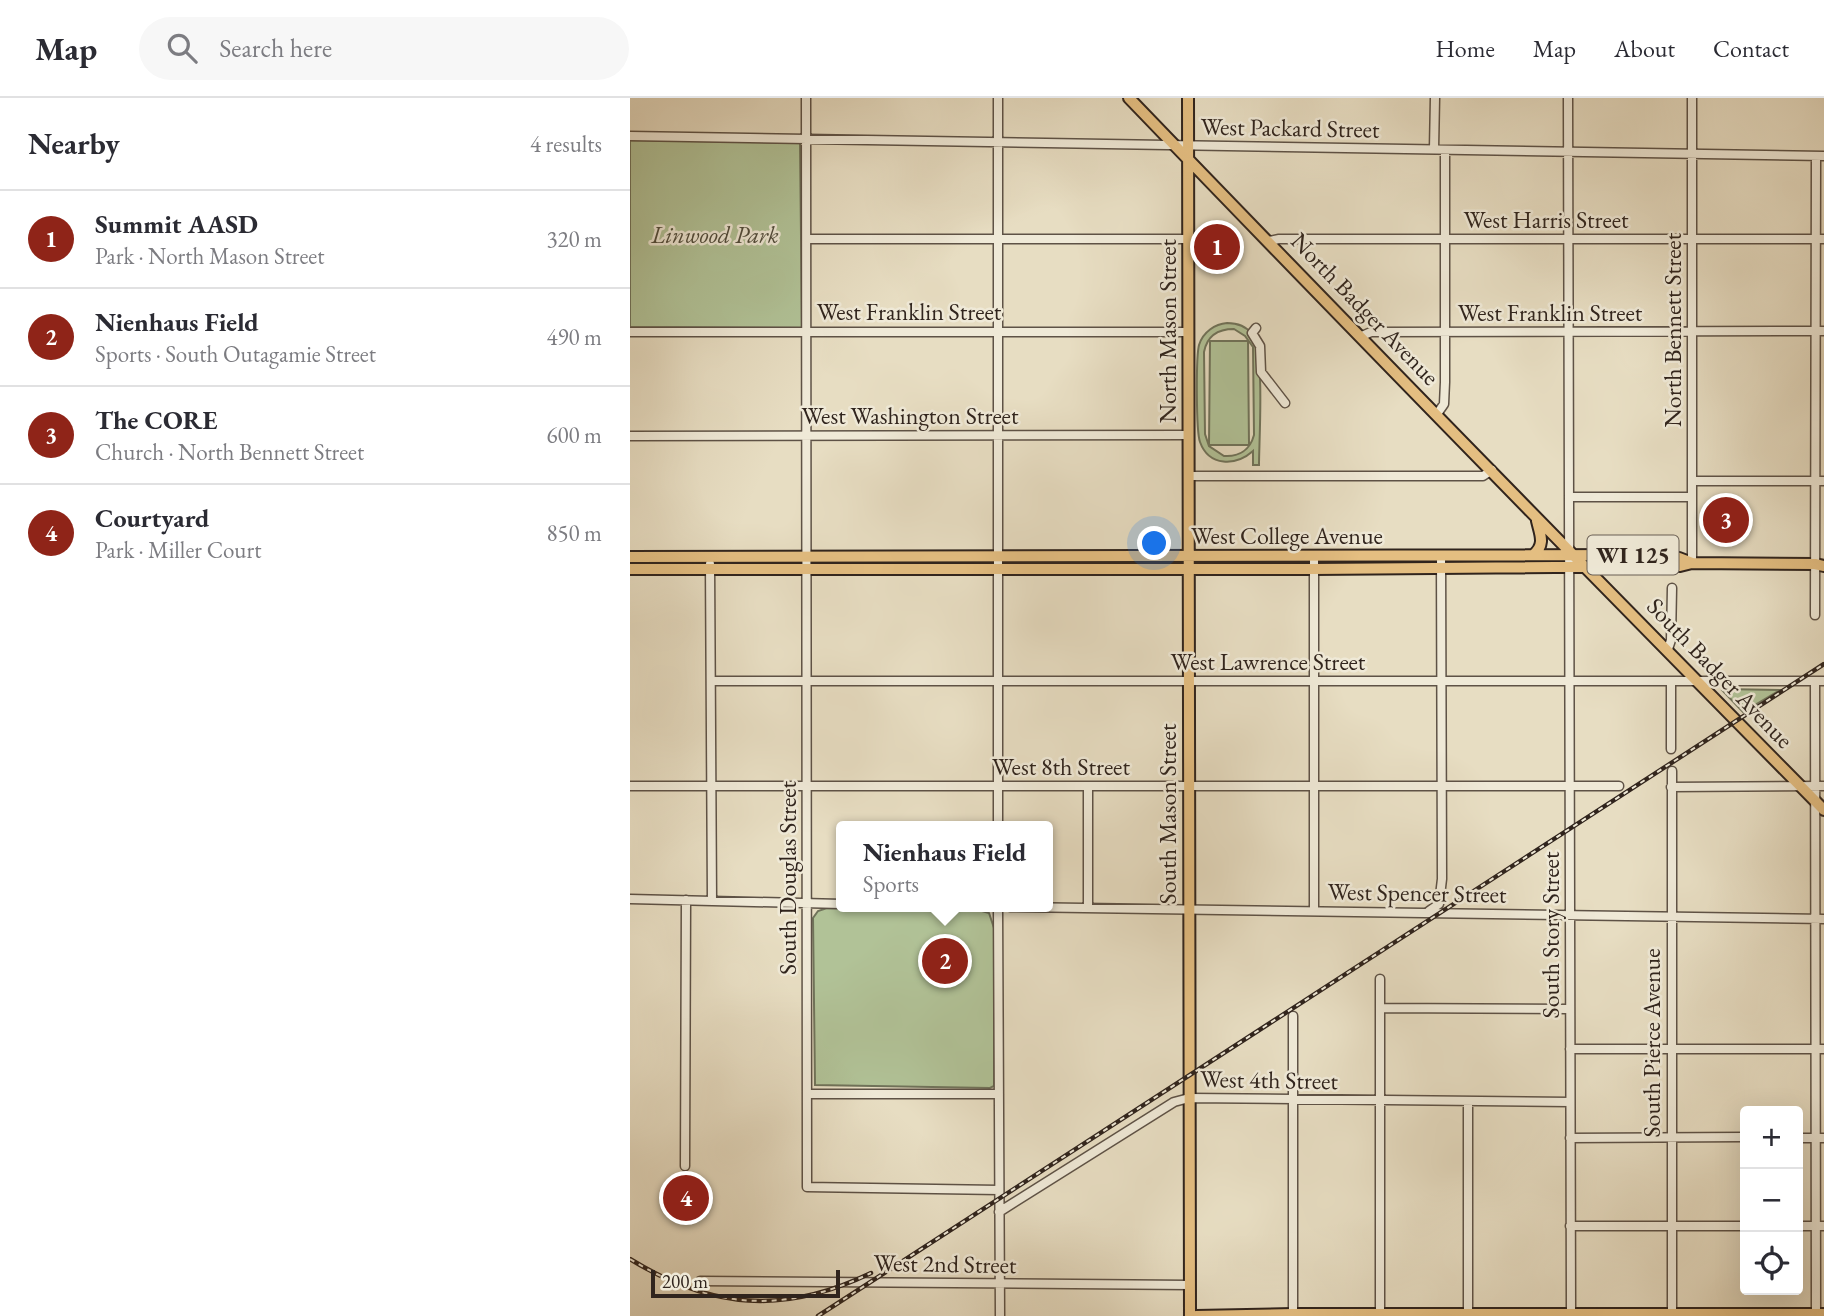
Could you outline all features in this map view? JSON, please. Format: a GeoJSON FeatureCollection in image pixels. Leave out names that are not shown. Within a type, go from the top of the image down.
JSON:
{"type":"FeatureCollection","features":[{"type":"Feature","properties":{"kind":"main road","name":"North Badger Avenue"},"geometry":{"type":"LineString","coordinates":[[1129,98],[1175,145],[1188,152],[1269,241],[1492,470],[1569,557]]}},
{"type":"Feature","properties":{"kind":"main road","name":"North Mason Street"},"geometry":{"type":"LineString","coordinates":[[1188,98],[1189,563]]}},
{"type":"Feature","properties":{"kind":"main road"},"geometry":{"type":"LineString","coordinates":[[1533,555],[1542,542],[1536,518]]}},
{"type":"Feature","properties":{"kind":"main road","name":"West College Avenue"},"geometry":{"type":"LineString","coordinates":[[1441,562],[1533,555],[1569,557],[1584,567],[1680,566],[1692,563],[1821,564]]}},
{"type":"Feature","properties":{"kind":"main road","name":"West College Avenue"},"geometry":{"type":"LineString","coordinates":[[630,557],[806,557],[997,563],[1314,563],[1651,555],[1679,558],[1692,563]]}},
{"type":"Feature","properties":{"kind":"main road"},"geometry":{"type":"LineString","coordinates":[[665,569],[668,564],[684,557]]}},
{"type":"Feature","properties":{"kind":"main road","name":"West College Avenue"},"geometry":{"type":"LineString","coordinates":[[630,569],[807,569],[997,563]]}},
{"type":"Feature","properties":{"kind":"main road","name":"South Mason Street"},"geometry":{"type":"LineString","coordinates":[[1189,563],[1188,1064],[1185,1068],[1185,1084],[1189,1094],[1190,1316]]}},
{"type":"Feature","properties":{"kind":"main road","name":"South Badger Avenue"},"geometry":{"type":"LineString","coordinates":[[1584,567],[1668,649],[1824,810]]}},
{"type":"Feature","properties":{"kind":"main road"},"geometry":{"type":"LineString","coordinates":[[1196,1316],[1571,1313],[1819,1315]]}},
{"type":"Feature","properties":{"kind":"street","name":"South Douglas Street"},"geometry":{"type":"LineString","coordinates":[[806,98],[807,1187],[999,1190]]}},
{"type":"Feature","properties":{"kind":"street"},"geometry":{"type":"LineString","coordinates":[[998,98],[998,821]]}},
{"type":"Feature","properties":{"kind":"street"},"geometry":{"type":"LineString","coordinates":[[1434,149],[1435,98]]}},
{"type":"Feature","properties":{"kind":"street","name":"South Story Street"},"geometry":{"type":"LineString","coordinates":[[1568,98],[1571,1313]]}},
{"type":"Feature","properties":{"kind":"street","name":"North Bennett Street"},"geometry":{"type":"LineString","coordinates":[[1692,98],[1692,563]]}},
{"type":"Feature","properties":{"kind":"street","name":"West Packard Street"},"geometry":{"type":"LineString","coordinates":[[630,136],[1175,145]]}},
{"type":"Feature","properties":{"kind":"street","name":"West Packard Street"},"geometry":{"type":"LineString","coordinates":[[1188,152],[1434,149],[1820,156]]}},
{"type":"Feature","properties":{"kind":"street"},"geometry":{"type":"LineString","coordinates":[[1437,414],[1443,407],[1445,397],[1445,150]]}},
{"type":"Feature","properties":{"kind":"street"},"geometry":{"type":"LineString","coordinates":[[1815,615],[1821,564],[1820,156]]}},
{"type":"Feature","properties":{"kind":"street"},"geometry":{"type":"LineString","coordinates":[[807,239],[1188,239]]}},
{"type":"Feature","properties":{"kind":"street","name":"West Harris Street"},"geometry":{"type":"LineString","coordinates":[[1269,241],[1820,239]]}},
{"type":"Feature","properties":{"kind":"street"},"geometry":{"type":"LineString","coordinates":[[1256,328],[1252,333],[1260,346],[1261,372],[1285,403]]}},
{"type":"Feature","properties":{"kind":"street","name":"West Franklin Street"},"geometry":{"type":"LineString","coordinates":[[1362,336],[1371,332],[1820,331]]}},
{"type":"Feature","properties":{"kind":"street","name":"West Franklin Street"},"geometry":{"type":"LineString","coordinates":[[630,332],[1189,332]]}},
{"type":"Feature","properties":{"kind":"street","name":"West Washington Street"},"geometry":{"type":"LineString","coordinates":[[630,436],[1189,435]]}},
{"type":"Feature","properties":{"kind":"street"},"geometry":{"type":"LineString","coordinates":[[1189,476],[1483,476],[1492,470]]}},
{"type":"Feature","properties":{"kind":"street"},"geometry":{"type":"LineString","coordinates":[[1692,481],[1820,481]]}},
{"type":"Feature","properties":{"kind":"street"},"geometry":{"type":"LineString","coordinates":[[1569,497],[1692,497]]}},
{"type":"Feature","properties":{"kind":"street"},"geometry":{"type":"LineString","coordinates":[[710,557],[712,901]]}},
{"type":"Feature","properties":{"kind":"street"},"geometry":{"type":"LineString","coordinates":[[1427,912],[1439,904],[1442,880],[1441,562]]}},
{"type":"Feature","properties":{"kind":"street"},"geometry":{"type":"LineString","coordinates":[[1314,563],[1314,911]]}},
{"type":"Feature","properties":{"kind":"street"},"geometry":{"type":"LineString","coordinates":[[1668,649],[1671,640],[1672,588]]}},
{"type":"Feature","properties":{"kind":"street","name":"West Lawrence Street"},"geometry":{"type":"LineString","coordinates":[[711,681],[1819,681]]}},
{"type":"Feature","properties":{"kind":"street"},"geometry":{"type":"LineString","coordinates":[[1671,681],[1671,749]]}},
{"type":"Feature","properties":{"kind":"street"},"geometry":{"type":"LineString","coordinates":[[1819,681],[1820,786],[1815,802],[1820,919],[1819,1315]]}},
{"type":"Feature","properties":{"kind":"street","name":"South Pierce Avenue"},"geometry":{"type":"LineString","coordinates":[[1672,771],[1672,1315]]}},
{"type":"Feature","properties":{"kind":"street","name":"West 8th Street"},"geometry":{"type":"LineString","coordinates":[[630,786],[1619,786]]}},
{"type":"Feature","properties":{"kind":"street"},"geometry":{"type":"LineString","coordinates":[[1088,786],[1088,908]]}},
{"type":"Feature","properties":{"kind":"street"},"geometry":{"type":"LineString","coordinates":[[1671,787],[1820,786]]}},
{"type":"Feature","properties":{"kind":"street"},"geometry":{"type":"LineString","coordinates":[[1442,880],[1445,885],[1442,912]]}},
{"type":"Feature","properties":{"kind":"street"},"geometry":{"type":"LineString","coordinates":[[630,899],[836,904]]}},
{"type":"Feature","properties":{"kind":"street"},"geometry":{"type":"LineString","coordinates":[[685,1166],[686,900]]}},
{"type":"Feature","properties":{"kind":"street","name":"West Spencer Street"},"geometry":{"type":"LineString","coordinates":[[1053,908],[1820,919]]}},
{"type":"Feature","properties":{"kind":"street"},"geometry":{"type":"LineString","coordinates":[[998,912],[1000,1316]]}},
{"type":"Feature","properties":{"kind":"street"},"geometry":{"type":"LineString","coordinates":[[1380,979],[1380,1314]]}},
{"type":"Feature","properties":{"kind":"street"},"geometry":{"type":"LineString","coordinates":[[1380,1008],[1570,1009]]}},
{"type":"Feature","properties":{"kind":"street"},"geometry":{"type":"LineString","coordinates":[[1293,1016],[1293,1314]]}},
{"type":"Feature","properties":{"kind":"street"},"geometry":{"type":"LineString","coordinates":[[1570,1049],[1820,1049]]}},
{"type":"Feature","properties":{"kind":"street"},"geometry":{"type":"LineString","coordinates":[[807,1094],[999,1094]]}},
{"type":"Feature","properties":{"kind":"street","name":"West 4th Street"},"geometry":{"type":"LineString","coordinates":[[999,1212],[1189,1094],[1380,1101],[1570,1102]]}},
{"type":"Feature","properties":{"kind":"street"},"geometry":{"type":"LineString","coordinates":[[1468,1102],[1468,1314]]}},
{"type":"Feature","properties":{"kind":"street"},"geometry":{"type":"LineString","coordinates":[[1570,1138],[1740,1138]]}},
{"type":"Feature","properties":{"kind":"street"},"geometry":{"type":"LineString","coordinates":[[1570,1226],[1740,1226]]}},
{"type":"Feature","properties":{"kind":"street","name":"West 2nd Street"},"geometry":{"type":"LineString","coordinates":[[700,1281],[1190,1285]]}},
{"type":"Feature","properties":{"kind":"green space","name":"Linwood Park"},"geometry":{"type":"Polygon","coordinates":[[[630,140],[800,143],[802,328],[630,327],[630,140]]]}},
{"type":"Feature","properties":{"kind":"green space"},"geometry":{"type":"Polygon","coordinates":[[[1223,324],[1244,327],[1250,331],[1256,344],[1260,377],[1259,465],[1253,465],[1253,451],[1231,461],[1216,460],[1204,450],[1200,442],[1197,394],[1199,345],[1206,333],[1223,324]],[[1234,329],[1223,330],[1211,338],[1204,352],[1205,434],[1209,446],[1224,456],[1243,452],[1254,435],[1253,347],[1245,336],[1234,329]]]}},
{"type":"Feature","properties":{"kind":"green space"},"geometry":{"type":"Polygon","coordinates":[[[1210,341],[1248,341],[1249,445],[1209,445],[1210,341]]]}},
{"type":"Feature","properties":{"kind":"green space"},"geometry":{"type":"Polygon","coordinates":[[[1723,689],[1780,690],[1743,712],[1723,689]]]}},
{"type":"Feature","properties":{"kind":"green space"},"geometry":{"type":"Polygon","coordinates":[[[827,908],[836,908],[836,912],[989,913],[994,928],[994,1086],[815,1085],[813,918],[818,911],[827,908]]]}},
{"type":"Feature","properties":{"kind":"green space"},"geometry":{"type":"Polygon","coordinates":[[[677,1182],[695,1182],[695,1214],[677,1214],[677,1182]]]}},
{"type":"Feature","properties":{"kind":"railway"},"geometry":{"type":"LineString","coordinates":[[818,1316],[1824,664]]}},
{"type":"Feature","properties":{"kind":"railway"},"geometry":{"type":"LineString","coordinates":[[630,1259],[660,1276],[690,1288],[748,1301],[808,1296],[839,1287],[871,1273]]}},
{"type":"Feature","properties":{"kind":"place","name":"Summit AASD"},"geometry":{"type":"Point","coordinates":[1217,247]}},
{"type":"Feature","properties":{"kind":"place","name":"The CORE"},"geometry":{"type":"Point","coordinates":[1726,520]}},
{"type":"Feature","properties":{"kind":"place","name":"Nienhaus Field"},"geometry":{"type":"Point","coordinates":[945,961]}},
{"type":"Feature","properties":{"kind":"place","name":"Courtyard"},"geometry":{"type":"Point","coordinates":[686,1198]}}]}
